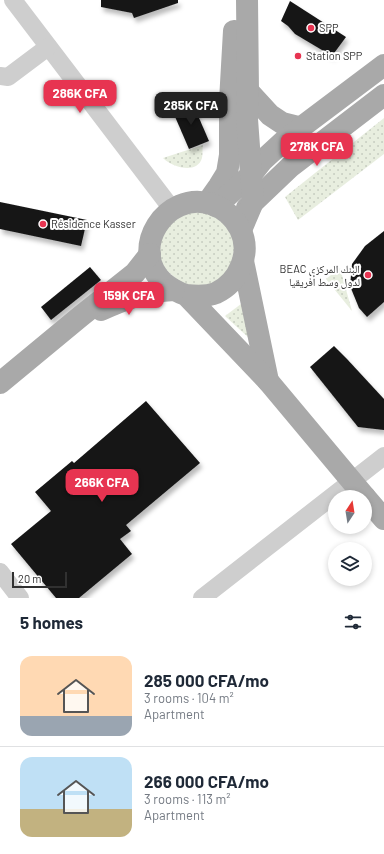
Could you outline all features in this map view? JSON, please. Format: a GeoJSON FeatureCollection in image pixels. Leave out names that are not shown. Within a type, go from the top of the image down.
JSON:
{"type":"FeatureCollection","features":[{"type":"Feature","properties":{"kind":"main road"},"geometry":{"type":"LineString","coordinates":[[212,205],[219,186],[227,173],[230,155],[230,102],[234,32],[232,0]]}},
{"type":"Feature","properties":{"kind":"main road"},"geometry":{"type":"LineString","coordinates":[[247,0],[247,119],[253,202]]}},
{"type":"Feature","properties":{"kind":"main road"},"geometry":{"type":"LineString","coordinates":[[212,205],[251,175],[270,152],[287,138],[384,65]]}},
{"type":"Feature","properties":{"kind":"main road"},"geometry":{"type":"LineString","coordinates":[[248,91],[270,115],[282,123],[302,128]]}},
{"type":"Feature","properties":{"kind":"main road"},"geometry":{"type":"LineString","coordinates":[[237,225],[253,202],[290,167],[384,95]]}},
{"type":"Feature","properties":{"kind":"main road"},"geometry":{"type":"LineString","coordinates":[[81,316],[149,292],[180,293],[201,296],[215,293],[228,286],[238,275],[243,261],[245,245],[237,225],[226,212],[212,205],[189,203],[172,209],[159,221],[151,236],[150,254],[154,268],[162,281],[180,293],[268,381],[358,490]]}},
{"type":"Feature","properties":{"kind":"main road"},"geometry":{"type":"LineString","coordinates":[[0,383],[135,273],[150,254]]}},
{"type":"Feature","properties":{"kind":"main road"},"geometry":{"type":"LineString","coordinates":[[243,261],[268,381]]}},
{"type":"Feature","properties":{"kind":"main road"},"geometry":{"type":"LineString","coordinates":[[372,506],[384,519]]}},
{"type":"Feature","properties":{"kind":"street"},"geometry":{"type":"LineString","coordinates":[[13,0],[172,209]]}},
{"type":"Feature","properties":{"kind":"street"},"geometry":{"type":"LineString","coordinates":[[0,76],[8,77],[48,47]]}},
{"type":"Feature","properties":{"kind":"street"},"geometry":{"type":"LineString","coordinates":[[361,490],[384,456]]}},
{"type":"Feature","properties":{"kind":"street"},"geometry":{"type":"LineString","coordinates":[[202,598],[328,513]]}},
{"type":"Feature","properties":{"kind":"street"},"geometry":{"type":"LineString","coordinates":[[0,572],[20,598]]}},
{"type":"Feature","properties":{"kind":"green space"},"geometry":{"type":"Polygon","coordinates":[[[384,118],[384,154],[298,220],[285,197],[384,118]]]}},
{"type":"Feature","properties":{"kind":"green space"},"geometry":{"type":"Polygon","coordinates":[[[203,145],[202,158],[199,163],[190,168],[184,168],[172,164],[163,158],[203,145]]]}},
{"type":"Feature","properties":{"kind":"green space"},"geometry":{"type":"Polygon","coordinates":[[[189,212],[202,212],[214,216],[224,224],[232,234],[235,246],[230,270],[211,287],[186,288],[159,263],[159,237],[166,226],[189,212]]]}},
{"type":"Feature","properties":{"kind":"green space"},"geometry":{"type":"Polygon","coordinates":[[[340,268],[352,311],[326,279],[340,268]]]}},
{"type":"Feature","properties":{"kind":"green space"},"geometry":{"type":"Polygon","coordinates":[[[245,301],[250,339],[225,316],[245,301]]]}},
{"type":"Feature","properties":{"kind":"building"},"geometry":{"type":"Polygon","coordinates":[[[101,0],[178,0],[178,3],[134,18],[132,13],[101,7],[101,0]]]}},
{"type":"Feature","properties":{"kind":"building","name":"SPP"},"geometry":{"type":"Polygon","coordinates":[[[290,1],[346,37],[332,56],[295,34],[281,21],[290,1]]]}},
{"type":"Feature","properties":{"kind":"building"},"geometry":{"type":"Polygon","coordinates":[[[193,104],[209,141],[189,149],[173,112],[193,104]]]}},
{"type":"Feature","properties":{"kind":"building","name":"Résidence Kasser"},"geometry":{"type":"Polygon","coordinates":[[[0,202],[87,220],[81,246],[0,229],[0,202]]]}},
{"type":"Feature","properties":{"kind":"building","name":"BEAC البنك المركزي لدول وسط أفريقيا"},"geometry":{"type":"Polygon","coordinates":[[[384,231],[384,302],[367,317],[359,308],[350,286],[352,264],[365,246],[384,231]]]}},
{"type":"Feature","properties":{"kind":"building"},"geometry":{"type":"Polygon","coordinates":[[[90,267],[101,280],[51,320],[41,307],[90,267]]]}},
{"type":"Feature","properties":{"kind":"building"},"geometry":{"type":"Polygon","coordinates":[[[334,346],[384,399],[384,430],[358,427],[310,367],[334,346]]]}},
{"type":"Feature","properties":{"kind":"building"},"geometry":{"type":"Polygon","coordinates":[[[146,401],[200,463],[126,525],[131,531],[120,539],[132,554],[79,598],[56,598],[11,544],[51,511],[35,492],[72,461],[74,463],[146,401]]]}},
{"type":"Feature","properties":{"kind":"place","name":"SPP"},"geometry":{"type":"Point","coordinates":[311,28]}},
{"type":"Feature","properties":{"kind":"place","name":"Station SPP"},"geometry":{"type":"Point","coordinates":[298,56]}},
{"type":"Feature","properties":{"kind":"place","name":"Résidence Kasser"},"geometry":{"type":"Point","coordinates":[43,224]}},
{"type":"Feature","properties":{"kind":"place","name":"BEAC البنك المركزي لدول وسط أفريقيا"},"geometry":{"type":"Point","coordinates":[368,275]}}]}
